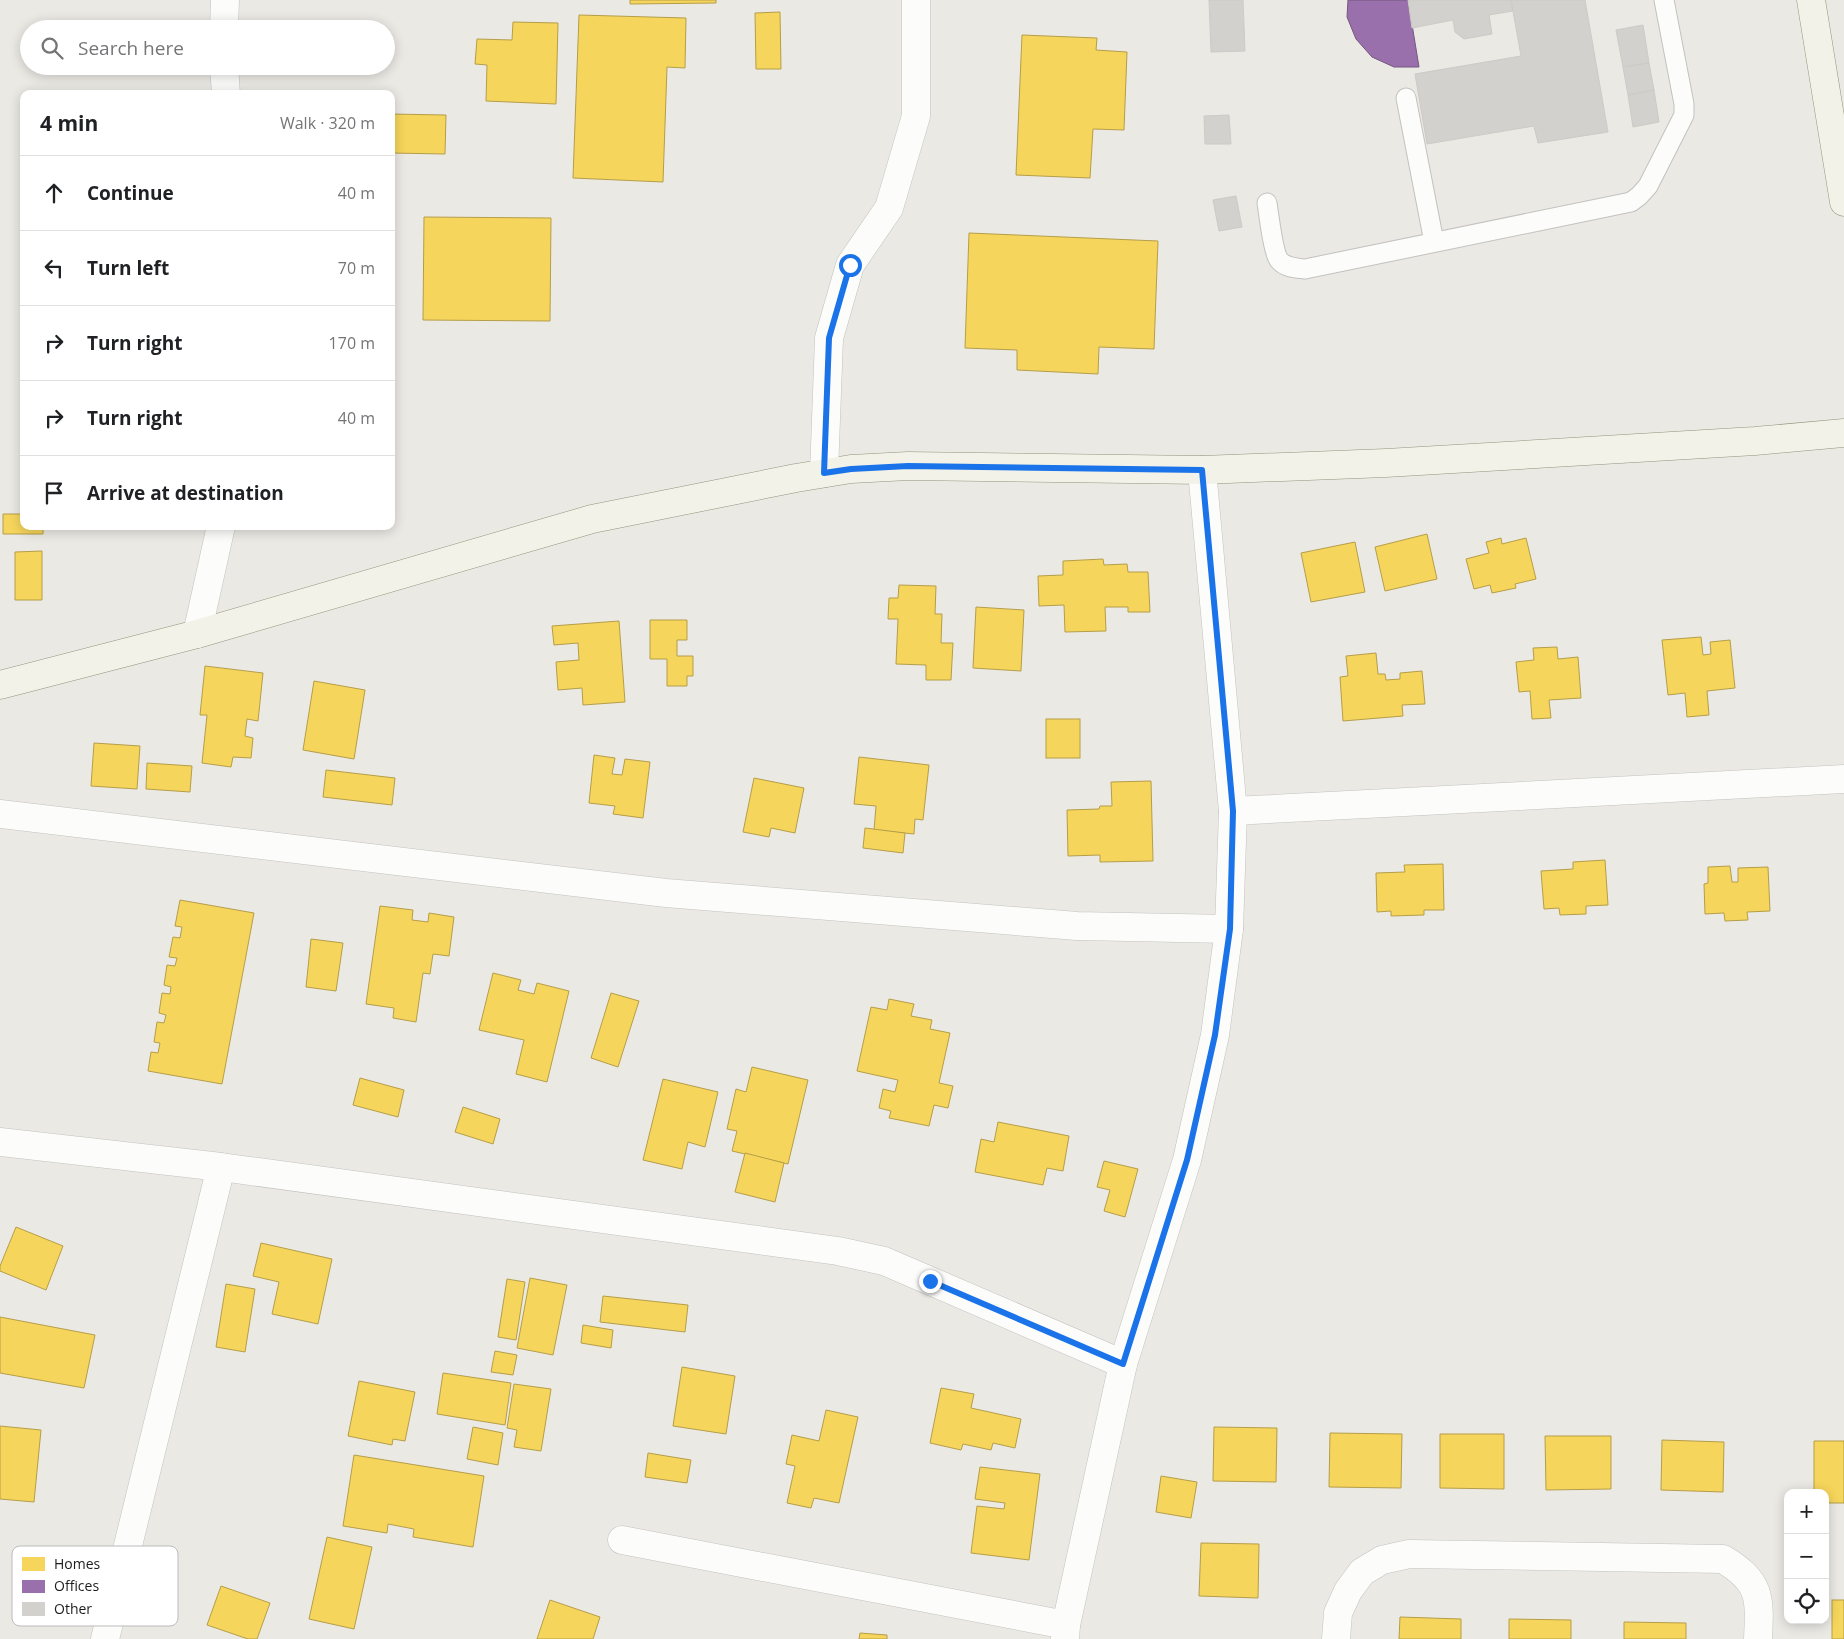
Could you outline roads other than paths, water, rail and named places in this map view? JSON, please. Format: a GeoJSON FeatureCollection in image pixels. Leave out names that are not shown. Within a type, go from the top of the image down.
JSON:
{"type":"FeatureCollection","features":[{"type":"Feature","properties":{"kind":"street"},"geometry":{"type":"LineString","coordinates":[[224,20],[225,0]]}},
{"type":"Feature","properties":{"kind":"street"},"geometry":{"type":"LineString","coordinates":[[824,473],[829,338],[850,265],[889,208],[916,116],[916,0]]}},
{"type":"Feature","properties":{"kind":"street"},"geometry":{"type":"LineString","coordinates":[[1811,0],[1840,147],[1844,202]]}},
{"type":"Feature","properties":{"kind":"street"},"geometry":{"type":"LineString","coordinates":[[225,75],[226,90]]}},
{"type":"Feature","properties":{"kind":"street"},"geometry":{"type":"LineString","coordinates":[[0,685],[197,634],[592,519],[851,469],[908,466],[1202,470],[1406,462],[1755,441],[1844,433]]}},
{"type":"Feature","properties":{"kind":"street"},"geometry":{"type":"LineString","coordinates":[[622,1540],[1065,1632],[1123,1364],[1187,1160],[1215,1035],[1230,929],[1233,811],[1202,470]]}},
{"type":"Feature","properties":{"kind":"street"},"geometry":{"type":"LineString","coordinates":[[197,634],[220,530]]}},
{"type":"Feature","properties":{"kind":"street"},"geometry":{"type":"LineString","coordinates":[[1233,811],[1844,779]]}},
{"type":"Feature","properties":{"kind":"street"},"geometry":{"type":"LineString","coordinates":[[0,814],[666,893],[1077,926],[1230,929]]}},
{"type":"Feature","properties":{"kind":"street"},"geometry":{"type":"LineString","coordinates":[[0,1142],[221,1167],[818,1248],[865,1257],[884,1261],[1123,1364]]}},
{"type":"Feature","properties":{"kind":"street"},"geometry":{"type":"LineString","coordinates":[[128,1546],[221,1167]]}},
{"type":"Feature","properties":{"kind":"street"},"geometry":{"type":"LineString","coordinates":[[1336,1639],[1338,1613],[1348,1591],[1362,1572],[1382,1560],[1408,1554],[1723,1559],[1740,1570],[1752,1584],[1758,1599],[1758,1639]]}},
{"type":"Feature","properties":{"kind":"street"},"geometry":{"type":"LineString","coordinates":[[105,1639],[108,1626]]}},
{"type":"Feature","properties":{"kind":"lane"},"geometry":{"type":"LineString","coordinates":[[1267,203],[1276,252],[1280,261],[1287,266],[1296,268],[1314,267],[1631,202],[1648,186],[1684,115],[1684,104],[1664,0]]}},
{"type":"Feature","properties":{"kind":"lane"},"geometry":{"type":"LineString","coordinates":[[1406,98],[1434,242]]}}]}
